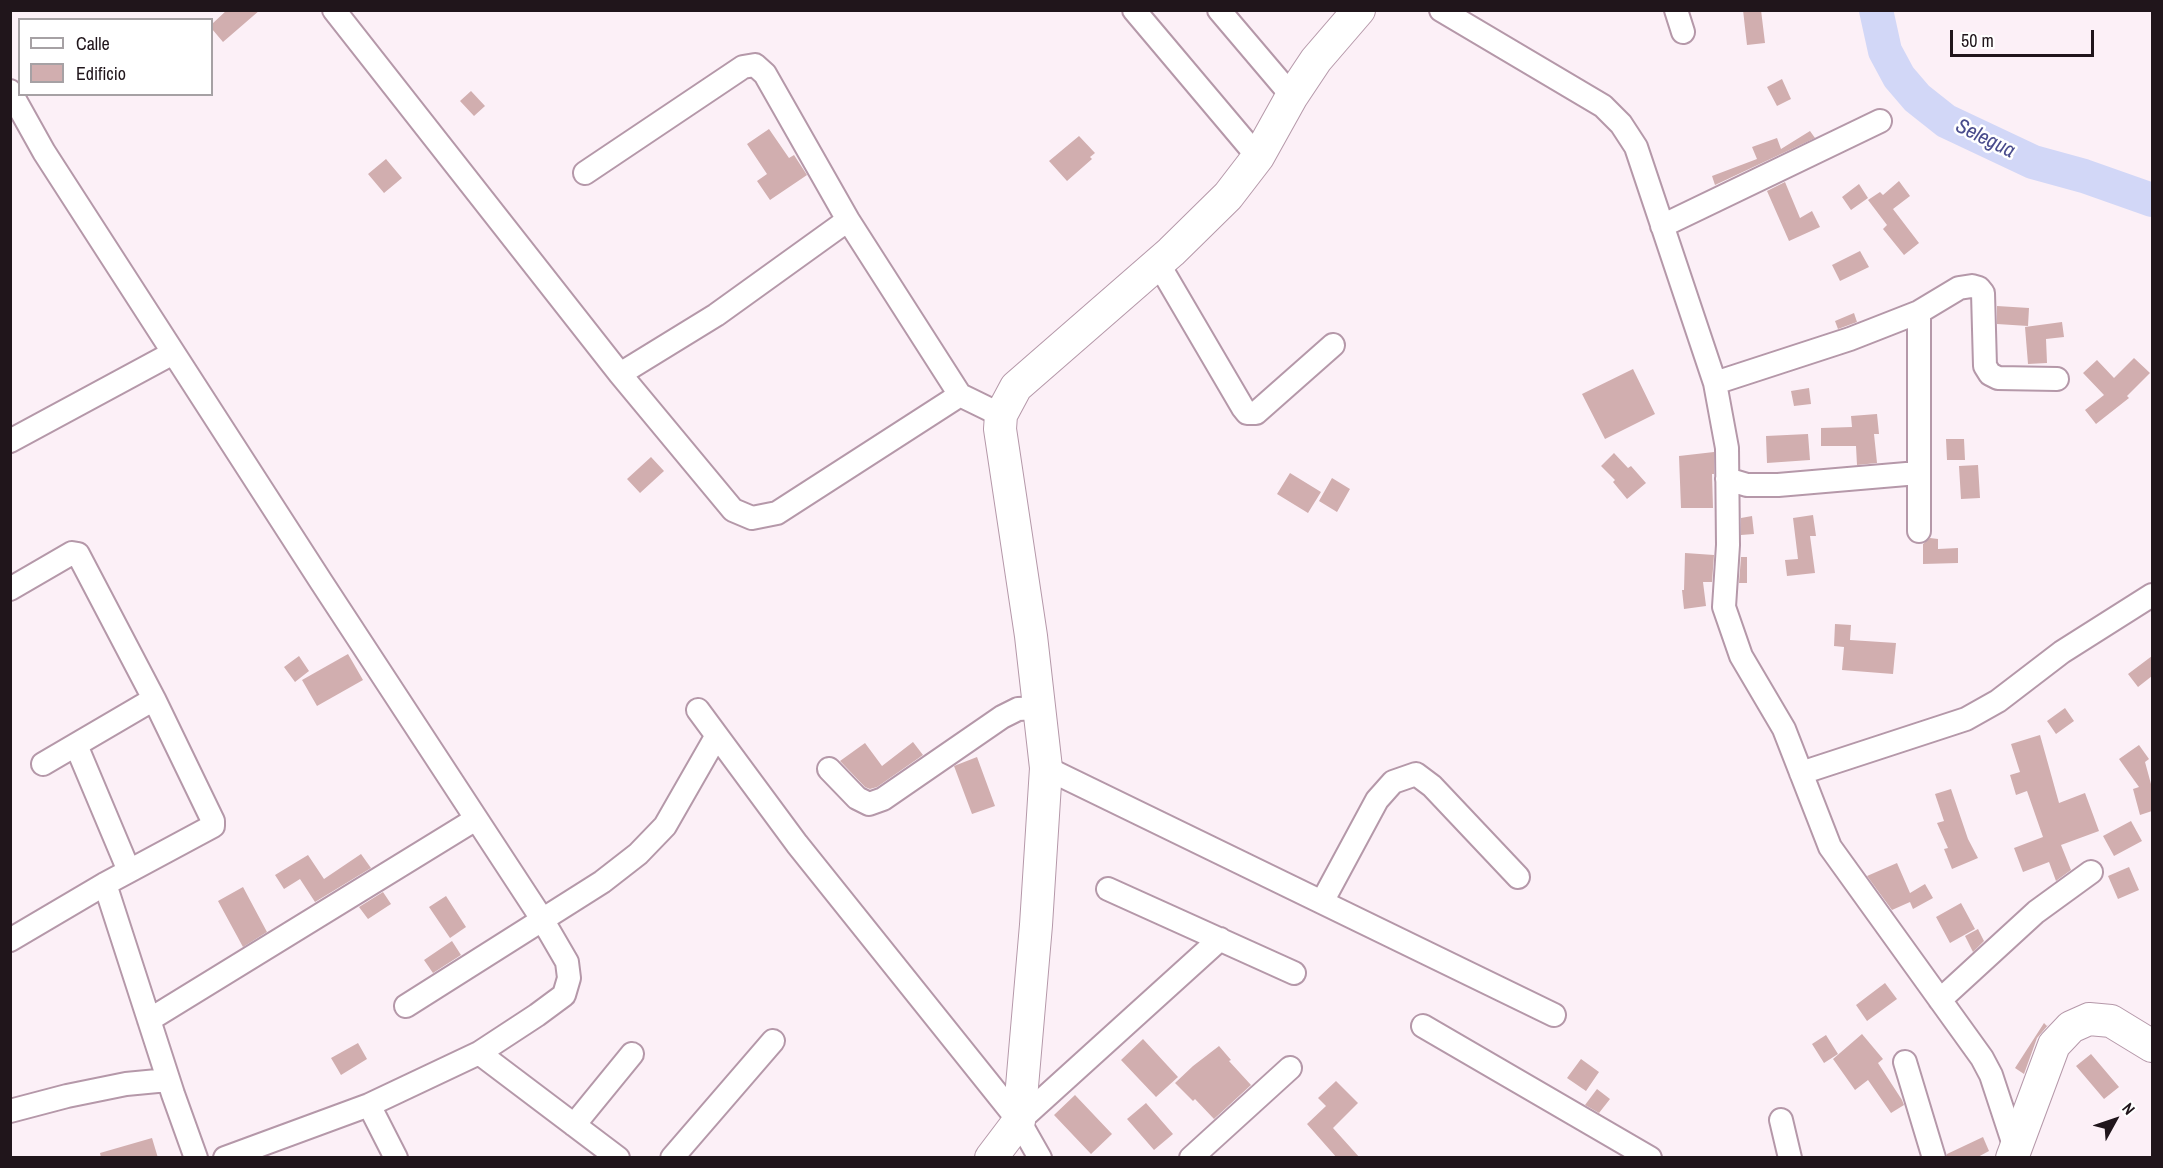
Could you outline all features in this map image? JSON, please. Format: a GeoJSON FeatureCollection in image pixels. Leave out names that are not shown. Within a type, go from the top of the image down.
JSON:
{"type":"FeatureCollection","features":[{"type":"Feature","properties":{"kind":"street"},"geometry":{"type":"LineString","coordinates":[[334,10],[620,374],[733,510],[752,518],[777,513],[960,395]]}},
{"type":"Feature","properties":{"kind":"street"},"geometry":{"type":"LineString","coordinates":[[1134,10],[1258,157]]}},
{"type":"Feature","properties":{"kind":"street"},"geometry":{"type":"LineString","coordinates":[[1220,10],[1292,96]]}},
{"type":"Feature","properties":{"kind":"street"},"geometry":{"type":"LineString","coordinates":[[1019,1121],[1036,925],[1046,768],[1031,636],[1000,429],[1002,415],[1016,387],[1158,263],[1228,196],[1258,157],[1292,96],[1316,60],[1359,10]]}},
{"type":"Feature","properties":{"kind":"street"},"geometry":{"type":"LineString","coordinates":[[1441,10],[1603,106],[1621,124],[1636,147],[1715,383],[1727,448],[1728,545],[1724,608],[1741,656],[1784,729],[1830,847],[1982,1058],[1991,1075],[2014,1153]]}},
{"type":"Feature","properties":{"kind":"street"},"geometry":{"type":"LineString","coordinates":[[1676,10],[1683,32]]}},
{"type":"Feature","properties":{"kind":"street"},"geometry":{"type":"LineString","coordinates":[[585,173],[743,67],[755,65],[765,74],[848,220],[960,395],[1002,415]]}},
{"type":"Feature","properties":{"kind":"street"},"geometry":{"type":"LineString","coordinates":[[10,91],[44,152],[542,919],[567,962],[569,978],[564,995],[537,1016],[479,1053],[369,1105],[225,1158]]}},
{"type":"Feature","properties":{"kind":"street"},"geometry":{"type":"LineString","coordinates":[[1662,226],[1880,122]]}},
{"type":"Feature","properties":{"kind":"street"},"geometry":{"type":"LineString","coordinates":[[620,374],[716,315],[848,220]]}},
{"type":"Feature","properties":{"kind":"street"},"geometry":{"type":"LineString","coordinates":[[1158,263],[1247,413],[1256,413],[1333,345]]}},
{"type":"Feature","properties":{"kind":"street"},"geometry":{"type":"LineString","coordinates":[[1715,383],[1850,339],[1919,312],[1959,288],[1971,286],[1979,288],[1983,293],[1986,366],[1990,374],[1998,378],[2057,380]]}},
{"type":"Feature","properties":{"kind":"street"},"geometry":{"type":"LineString","coordinates":[[1918,531],[1919,312]]}},
{"type":"Feature","properties":{"kind":"street"},"geometry":{"type":"LineString","coordinates":[[10,441],[173,353]]}},
{"type":"Feature","properties":{"kind":"street"},"geometry":{"type":"LineString","coordinates":[[1727,479],[1747,485],[1778,485],[1918,473]]}},
{"type":"Feature","properties":{"kind":"street"},"geometry":{"type":"LineString","coordinates":[[10,589],[72,553],[78,554],[212,815],[213,826],[105,884],[10,940]]}},
{"type":"Feature","properties":{"kind":"street"},"geometry":{"type":"LineString","coordinates":[[1801,773],[1966,718],[1998,701],[2062,652],[2152,595]]}},
{"type":"Feature","properties":{"kind":"street"},"geometry":{"type":"LineString","coordinates":[[43,764],[154,699]]}},
{"type":"Feature","properties":{"kind":"street"},"geometry":{"type":"LineString","coordinates":[[829,769],[857,798],[869,804],[883,799],[1002,717],[1018,709],[1039,708]]}},
{"type":"Feature","properties":{"kind":"street"},"geometry":{"type":"LineString","coordinates":[[698,710],[797,844],[1019,1121],[1040,1158]]}},
{"type":"Feature","properties":{"kind":"street"},"geometry":{"type":"LineString","coordinates":[[406,1006],[602,882],[638,854],[651,842],[674,813],[716,737]]}},
{"type":"Feature","properties":{"kind":"street"},"geometry":{"type":"LineString","coordinates":[[76,746],[129,871]]}},
{"type":"Feature","properties":{"kind":"street"},"geometry":{"type":"LineString","coordinates":[[1046,768],[1554,1015]]}},
{"type":"Feature","properties":{"kind":"street"},"geometry":{"type":"LineString","coordinates":[[1322,902],[1377,800],[1393,782],[1416,774],[1432,786],[1518,877]]}},
{"type":"Feature","properties":{"kind":"street"},"geometry":{"type":"LineString","coordinates":[[148,1020],[476,819]]}},
{"type":"Feature","properties":{"kind":"street"},"geometry":{"type":"LineString","coordinates":[[1940,1000],[2036,912],[2091,872]]}},
{"type":"Feature","properties":{"kind":"street"},"geometry":{"type":"LineString","coordinates":[[105,884],[148,1020],[196,1158]]}},
{"type":"Feature","properties":{"kind":"street"},"geometry":{"type":"LineString","coordinates":[[1108,889],[1294,973]]}},
{"type":"Feature","properties":{"kind":"street"},"geometry":{"type":"LineString","coordinates":[[991,1158],[1019,1121],[1220,939]]}},
{"type":"Feature","properties":{"kind":"street"},"geometry":{"type":"LineString","coordinates":[[2014,1153],[2054,1045],[2071,1027],[2089,1019],[2111,1021],[2152,1046]]}},
{"type":"Feature","properties":{"kind":"street"},"geometry":{"type":"LineString","coordinates":[[1424,1026],[1650,1158]]}},
{"type":"Feature","properties":{"kind":"street"},"geometry":{"type":"LineString","coordinates":[[672,1158],[772,1041]]}},
{"type":"Feature","properties":{"kind":"street"},"geometry":{"type":"LineString","coordinates":[[479,1053],[618,1158]]}},
{"type":"Feature","properties":{"kind":"street"},"geometry":{"type":"LineString","coordinates":[[574,1125],[632,1054]]}},
{"type":"Feature","properties":{"kind":"street"},"geometry":{"type":"LineString","coordinates":[[1905,1062],[1934,1158]]}},
{"type":"Feature","properties":{"kind":"street"},"geometry":{"type":"LineString","coordinates":[[1191,1158],[1290,1068]]}},
{"type":"Feature","properties":{"kind":"street"},"geometry":{"type":"LineString","coordinates":[[10,1111],[66,1096],[126,1084],[168,1080]]}},
{"type":"Feature","properties":{"kind":"street"},"geometry":{"type":"LineString","coordinates":[[369,1105],[396,1158]]}},
{"type":"Feature","properties":{"kind":"street"},"geometry":{"type":"LineString","coordinates":[[1781,1120],[1790,1158]]}},
{"type":"Feature","properties":{"kind":"building"},"geometry":{"type":"Polygon","coordinates":[[[227,10],[260,10],[223,42],[213,30],[213,23],[227,10]]]}},
{"type":"Feature","properties":{"kind":"building"},"geometry":{"type":"Polygon","coordinates":[[[1743,10],[1761,10],[1765,43],[1747,45],[1743,10]]]}},
{"type":"Feature","properties":{"kind":"building"},"geometry":{"type":"Polygon","coordinates":[[[1782,79],[1791,99],[1777,106],[1767,87],[1782,79]]]}},
{"type":"Feature","properties":{"kind":"building"},"geometry":{"type":"Polygon","coordinates":[[[471,91],[485,106],[474,116],[460,101],[471,91]]]}},
{"type":"Feature","properties":{"kind":"building"},"geometry":{"type":"Polygon","coordinates":[[[769,129],[789,158],[794,155],[807,175],[770,200],[757,181],[767,174],[747,144],[769,129]]]}},
{"type":"Feature","properties":{"kind":"building"},"geometry":{"type":"Polygon","coordinates":[[[1810,131],[1815,138],[1715,185],[1712,176],[1757,159],[1752,147],[1777,138],[1781,149],[1810,131]]]}},
{"type":"Feature","properties":{"kind":"building"},"geometry":{"type":"Polygon","coordinates":[[[1079,136],[1095,153],[1090,157],[1092,159],[1067,181],[1049,161],[1079,136]]]}},
{"type":"Feature","properties":{"kind":"building"},"geometry":{"type":"Polygon","coordinates":[[[386,159],[402,178],[384,193],[368,174],[386,159]]]}},
{"type":"Feature","properties":{"kind":"building"},"geometry":{"type":"Polygon","coordinates":[[[1899,181],[1910,196],[1893,209],[1919,243],[1904,255],[1883,229],[1887,225],[1868,200],[1880,192],[1883,195],[1899,181]]]}},
{"type":"Feature","properties":{"kind":"building"},"geometry":{"type":"Polygon","coordinates":[[[1785,182],[1800,218],[1812,211],[1820,227],[1789,241],[1767,191],[1785,182]]]}},
{"type":"Feature","properties":{"kind":"building"},"geometry":{"type":"Polygon","coordinates":[[[1859,184],[1868,198],[1851,210],[1842,197],[1859,184]]]}},
{"type":"Feature","properties":{"kind":"building"},"geometry":{"type":"Polygon","coordinates":[[[1860,251],[1869,267],[1840,281],[1832,265],[1860,251]]]}},
{"type":"Feature","properties":{"kind":"building"},"geometry":{"type":"Polygon","coordinates":[[[1997,306],[2029,308],[2028,326],[1997,324],[1997,306]]]}},
{"type":"Feature","properties":{"kind":"building"},"geometry":{"type":"Polygon","coordinates":[[[1854,313],[1857,322],[1838,329],[1835,321],[1854,313]]]}},
{"type":"Feature","properties":{"kind":"building"},"geometry":{"type":"Polygon","coordinates":[[[2062,322],[2064,337],[2046,339],[2047,363],[2028,364],[2025,327],[2062,322]]]}},
{"type":"Feature","properties":{"kind":"building"},"geometry":{"type":"Polygon","coordinates":[[[2134,358],[2150,373],[2127,396],[2129,398],[2096,424],[2085,410],[2104,395],[2083,373],[2097,360],[2114,378],[2134,358]]]}},
{"type":"Feature","properties":{"kind":"building"},"geometry":{"type":"Polygon","coordinates":[[[1633,369],[1655,414],[1605,439],[1582,394],[1633,369]]]}},
{"type":"Feature","properties":{"kind":"building"},"geometry":{"type":"Polygon","coordinates":[[[1809,388],[1811,404],[1794,406],[1791,391],[1809,388]]]}},
{"type":"Feature","properties":{"kind":"building"},"geometry":{"type":"Polygon","coordinates":[[[1877,414],[1879,434],[1874,434],[1877,463],[1857,465],[1856,446],[1821,446],[1821,428],[1852,427],[1851,416],[1877,414]]]}},
{"type":"Feature","properties":{"kind":"building"},"geometry":{"type":"Polygon","coordinates":[[[1808,434],[1810,460],[1767,463],[1766,436],[1808,434]]]}},
{"type":"Feature","properties":{"kind":"building"},"geometry":{"type":"Polygon","coordinates":[[[1946,439],[1964,439],[1965,460],[1947,460],[1946,439]]]}},
{"type":"Feature","properties":{"kind":"building"},"geometry":{"type":"Polygon","coordinates":[[[1714,452],[1713,508],[1681,508],[1679,456],[1714,452]]]}},
{"type":"Feature","properties":{"kind":"building"},"geometry":{"type":"Polygon","coordinates":[[[1614,453],[1628,468],[1631,466],[1646,483],[1627,499],[1613,482],[1615,480],[1601,466],[1614,453]]]}},
{"type":"Feature","properties":{"kind":"building"},"geometry":{"type":"Polygon","coordinates":[[[651,457],[664,471],[640,493],[627,479],[651,457]]]}},
{"type":"Feature","properties":{"kind":"building"},"geometry":{"type":"Polygon","coordinates":[[[1978,465],[1980,498],[1961,499],[1959,466],[1978,465]]]}},
{"type":"Feature","properties":{"kind":"building"},"geometry":{"type":"Polygon","coordinates":[[[1290,473],[1321,492],[1308,513],[1277,494],[1290,473]]]}},
{"type":"Feature","properties":{"kind":"building"},"geometry":{"type":"Polygon","coordinates":[[[1332,478],[1350,489],[1337,512],[1319,501],[1332,478]]]}},
{"type":"Feature","properties":{"kind":"building"},"geometry":{"type":"Polygon","coordinates":[[[1813,515],[1816,536],[1810,536],[1815,573],[1787,576],[1785,560],[1798,559],[1793,518],[1813,515]]]}},
{"type":"Feature","properties":{"kind":"building"},"geometry":{"type":"Polygon","coordinates":[[[1752,516],[1754,534],[1741,535],[1741,518],[1752,516]]]}},
{"type":"Feature","properties":{"kind":"building"},"geometry":{"type":"Polygon","coordinates":[[[1930,538],[1938,539],[1938,549],[1958,548],[1958,563],[1923,564],[1923,544],[1930,538]]]}},
{"type":"Feature","properties":{"kind":"building"},"geometry":{"type":"Polygon","coordinates":[[[1685,553],[1714,555],[1712,582],[1703,582],[1706,606],[1684,609],[1682,590],[1684,590],[1685,553]]]}},
{"type":"Feature","properties":{"kind":"building"},"geometry":{"type":"Polygon","coordinates":[[[1741,557],[1747,557],[1747,583],[1739,583],[1741,557]]]}},
{"type":"Feature","properties":{"kind":"building"},"geometry":{"type":"Polygon","coordinates":[[[1835,624],[1851,625],[1850,640],[1896,643],[1893,674],[1842,670],[1844,647],[1834,646],[1835,624]]]}},
{"type":"Feature","properties":{"kind":"building"},"geometry":{"type":"Polygon","coordinates":[[[348,654],[363,680],[317,706],[302,680],[348,654]]]}},
{"type":"Feature","properties":{"kind":"building"},"geometry":{"type":"Polygon","coordinates":[[[299,656],[309,671],[295,682],[284,667],[299,656]]]}},
{"type":"Feature","properties":{"kind":"building"},"geometry":{"type":"Polygon","coordinates":[[[2152,656],[2152,676],[2138,687],[2128,674],[2152,656]]]}},
{"type":"Feature","properties":{"kind":"building"},"geometry":{"type":"Polygon","coordinates":[[[2065,708],[2074,721],[2056,734],[2047,721],[2065,708]]]}},
{"type":"Feature","properties":{"kind":"building"},"geometry":{"type":"Polygon","coordinates":[[[2040,735],[2059,803],[2085,793],[2099,831],[2061,845],[2071,870],[2056,881],[2049,862],[2023,872],[2014,848],[2043,837],[2027,791],[2016,795],[2010,775],[2020,772],[2011,744],[2040,735]]]}},
{"type":"Feature","properties":{"kind":"building"},"geometry":{"type":"Polygon","coordinates":[[[913,742],[923,755],[877,787],[870,789],[865,787],[840,761],[865,743],[882,766],[913,742]]]}},
{"type":"Feature","properties":{"kind":"building"},"geometry":{"type":"Polygon","coordinates":[[[2139,745],[2149,759],[2145,762],[2152,783],[2152,811],[2140,815],[2133,789],[2139,787],[2119,759],[2139,745]]]}},
{"type":"Feature","properties":{"kind":"building"},"geometry":{"type":"Polygon","coordinates":[[[977,757],[995,806],[972,814],[954,766],[977,757]]]}},
{"type":"Feature","properties":{"kind":"building"},"geometry":{"type":"Polygon","coordinates":[[[1951,789],[1968,839],[1978,858],[1952,869],[1944,849],[1948,848],[1937,823],[1944,821],[1935,794],[1951,789]]]}},
{"type":"Feature","properties":{"kind":"building"},"geometry":{"type":"Polygon","coordinates":[[[2131,821],[2142,841],[2114,856],[2103,836],[2131,821]]]}},
{"type":"Feature","properties":{"kind":"building"},"geometry":{"type":"Polygon","coordinates":[[[361,854],[371,868],[315,902],[300,879],[284,889],[275,875],[308,855],[324,879],[361,854]]]}},
{"type":"Feature","properties":{"kind":"building"},"geometry":{"type":"Polygon","coordinates":[[[1897,863],[1910,893],[1925,884],[1933,898],[1913,909],[1910,902],[1892,910],[1867,876],[1897,863]]]}},
{"type":"Feature","properties":{"kind":"building"},"geometry":{"type":"Polygon","coordinates":[[[2129,867],[2139,890],[2118,899],[2108,876],[2129,867]]]}},
{"type":"Feature","properties":{"kind":"building"},"geometry":{"type":"Polygon","coordinates":[[[243,887],[267,932],[243,947],[218,901],[243,887]]]}},
{"type":"Feature","properties":{"kind":"building"},"geometry":{"type":"Polygon","coordinates":[[[383,892],[391,904],[368,919],[359,907],[383,892]]]}},
{"type":"Feature","properties":{"kind":"building"},"geometry":{"type":"Polygon","coordinates":[[[446,896],[466,927],[450,938],[429,907],[446,896]]]}},
{"type":"Feature","properties":{"kind":"building"},"geometry":{"type":"Polygon","coordinates":[[[1961,903],[1975,929],[1950,943],[1936,917],[1961,903]]]}},
{"type":"Feature","properties":{"kind":"building"},"geometry":{"type":"Polygon","coordinates":[[[1978,929],[1984,941],[1973,952],[1965,936],[1978,929]]]}},
{"type":"Feature","properties":{"kind":"building"},"geometry":{"type":"Polygon","coordinates":[[[452,941],[461,955],[433,973],[424,960],[452,941]]]}},
{"type":"Feature","properties":{"kind":"building"},"geometry":{"type":"Polygon","coordinates":[[[1885,983],[1897,999],[1867,1021],[1856,1005],[1885,983]]]}},
{"type":"Feature","properties":{"kind":"building"},"geometry":{"type":"Polygon","coordinates":[[[2044,1023],[2047,1026],[2049,1024],[2037,1038],[2024,1074],[2015,1068],[2044,1023]]]}},
{"type":"Feature","properties":{"kind":"building"},"geometry":{"type":"Polygon","coordinates":[[[1862,1034],[1883,1059],[1878,1063],[1904,1105],[1891,1113],[1868,1080],[1855,1090],[1833,1059],[1862,1034]]]}},
{"type":"Feature","properties":{"kind":"building"},"geometry":{"type":"Polygon","coordinates":[[[1826,1035],[1838,1054],[1824,1063],[1812,1044],[1826,1035]]]}},
{"type":"Feature","properties":{"kind":"building"},"geometry":{"type":"Polygon","coordinates":[[[1143,1039],[1178,1077],[1156,1097],[1121,1060],[1143,1039]]]}},
{"type":"Feature","properties":{"kind":"building"},"geometry":{"type":"Polygon","coordinates":[[[358,1043],[367,1059],[341,1075],[331,1058],[358,1043]]]}},
{"type":"Feature","properties":{"kind":"building"},"geometry":{"type":"Polygon","coordinates":[[[1219,1046],[1251,1085],[1214,1119],[1195,1099],[1193,1101],[1175,1083],[1219,1046]]]}},
{"type":"Feature","properties":{"kind":"building"},"geometry":{"type":"Polygon","coordinates":[[[2091,1054],[2119,1087],[2104,1099],[2076,1066],[2091,1054]]]}},
{"type":"Feature","properties":{"kind":"building"},"geometry":{"type":"Polygon","coordinates":[[[1581,1059],[1599,1072],[1586,1091],[1567,1078],[1581,1059]]]}},
{"type":"Feature","properties":{"kind":"building"},"geometry":{"type":"Polygon","coordinates":[[[1336,1081],[1358,1103],[1333,1128],[1360,1158],[1337,1158],[1307,1124],[1326,1106],[1318,1098],[1336,1081]]]}},
{"type":"Feature","properties":{"kind":"building"},"geometry":{"type":"Polygon","coordinates":[[[1597,1089],[1610,1099],[1599,1113],[1585,1105],[1597,1089]]]}},
{"type":"Feature","properties":{"kind":"building"},"geometry":{"type":"Polygon","coordinates":[[[1075,1095],[1112,1134],[1091,1154],[1054,1115],[1075,1095]]]}},
{"type":"Feature","properties":{"kind":"building"},"geometry":{"type":"Polygon","coordinates":[[[1146,1103],[1173,1134],[1154,1150],[1127,1119],[1146,1103]]]}},
{"type":"Feature","properties":{"kind":"building"},"geometry":{"type":"Polygon","coordinates":[[[1983,1137],[1989,1151],[1976,1158],[1947,1158],[1947,1154],[1983,1137]]]}},
{"type":"Feature","properties":{"kind":"building"},"geometry":{"type":"Polygon","coordinates":[[[152,1138],[158,1158],[101,1158],[100,1153],[152,1138]]]}},
{"type":"Feature","properties":{"kind":"waterway","name":"Selegua"},"geometry":{"type":"LineString","coordinates":[[1876,10],[1885,51],[1899,77],[1917,98],[1946,121],[2033,162],[2084,176],[2152,200]]}}]}
